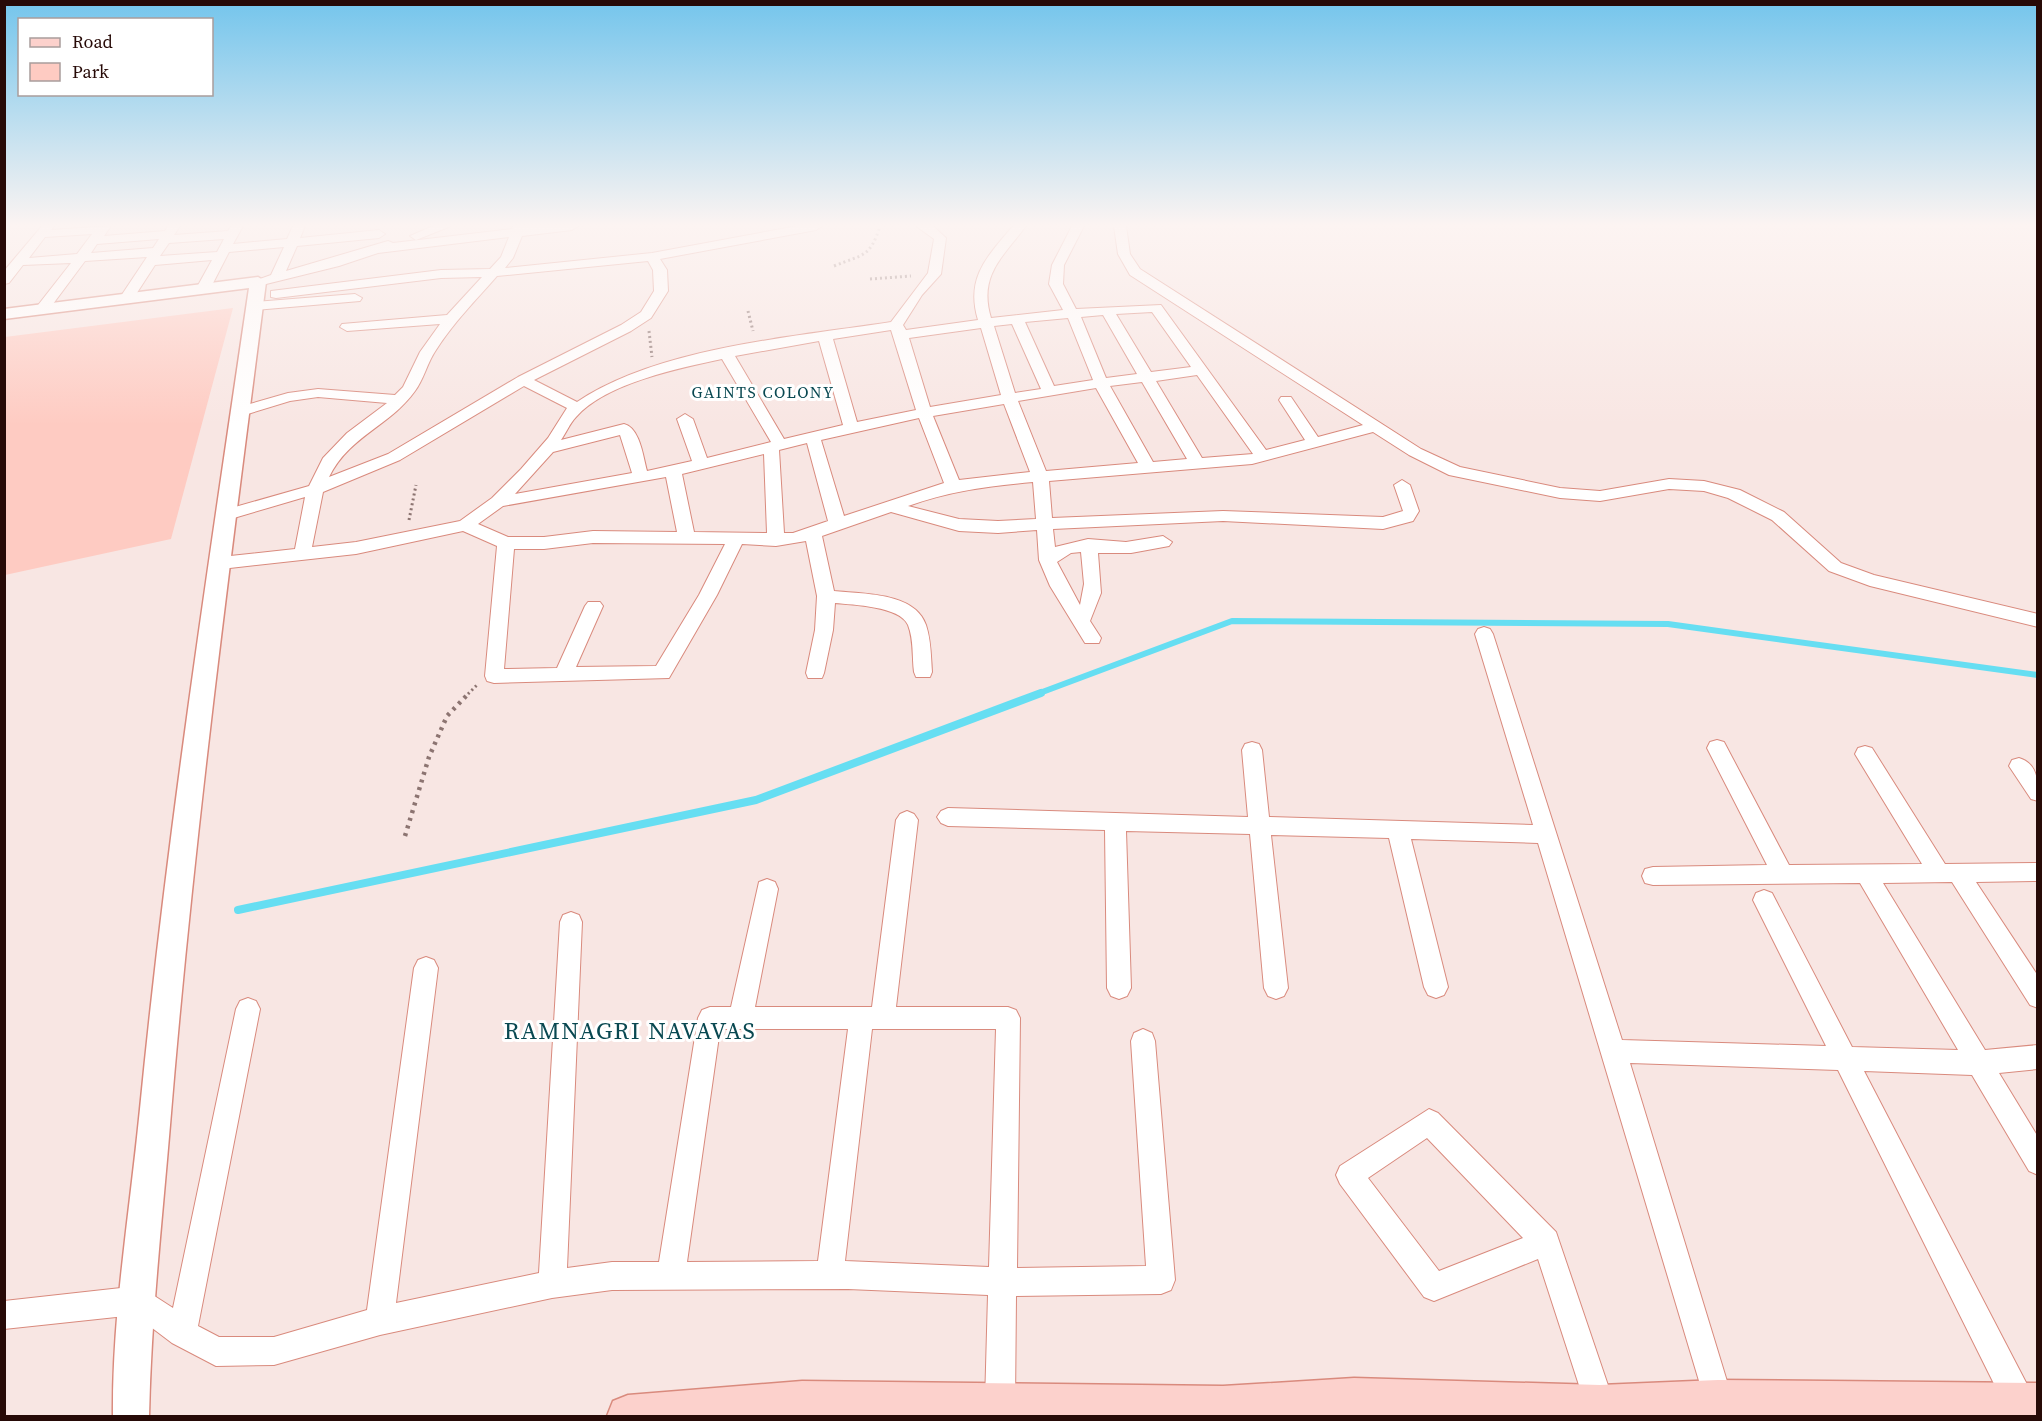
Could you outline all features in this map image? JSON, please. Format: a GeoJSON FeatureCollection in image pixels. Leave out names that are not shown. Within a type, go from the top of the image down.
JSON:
{"type":"FeatureCollection","features":[{"type":"Feature","properties":{"kind":"main road"},"geometry":{"type":"LineString","coordinates":[[628,1416],[1000,1403],[1053,1410],[1224,1412],[1355,1407],[1599,1406],[1718,1401],[2029,1404]]}},
{"type":"Feature","properties":{"kind":"street"},"geometry":{"type":"LineString","coordinates":[[42,309],[55,292]]}},
{"type":"Feature","properties":{"kind":"street"},"geometry":{"type":"LineString","coordinates":[[126,298],[130,292]]}},
{"type":"Feature","properties":{"kind":"street"},"geometry":{"type":"LineString","coordinates":[[4,314],[175,292]]}},
{"type":"Feature","properties":{"kind":"street"},"geometry":{"type":"LineString","coordinates":[[131,1416],[131,1362],[139,1300],[164,1006],[178,884],[255,306],[262,292]]}},
{"type":"Feature","properties":{"kind":"street"},"geometry":{"type":"LineString","coordinates":[[276,294],[290,292]]}},
{"type":"Feature","properties":{"kind":"street"},"geometry":{"type":"LineString","coordinates":[[303,556],[315,489],[329,460],[352,436],[389,411],[409,389],[427,352],[476,292]]}},
{"type":"Feature","properties":{"kind":"street"},"geometry":{"type":"LineString","coordinates":[[227,515],[315,489],[394,457],[448,427],[523,380],[626,328],[646,315],[660,292]]}},
{"type":"Feature","properties":{"kind":"street"},"geometry":{"type":"LineString","coordinates":[[917,292],[899,330],[924,412],[954,487]]}},
{"type":"Feature","properties":{"kind":"street"},"geometry":{"type":"LineString","coordinates":[[982,292],[985,322],[1010,400],[1040,477],[1048,560],[1059,586],[1092,638]]}},
{"type":"Feature","properties":{"kind":"street"},"geometry":{"type":"LineString","coordinates":[[1061,292],[1072,313],[1101,383],[1148,468]]}},
{"type":"Feature","properties":{"kind":"street"},"geometry":{"type":"LineString","coordinates":[[1167,292],[1415,452],[1455,471],[1560,493],[1600,496],[1669,483],[1704,486],[1734,494],[1778,516],[1835,567],[1870,580],[2037,621]]}},
{"type":"Feature","properties":{"kind":"street"},"geometry":{"type":"LineString","coordinates":[[255,306],[355,298]]}},
{"type":"Feature","properties":{"kind":"street"},"geometry":{"type":"LineString","coordinates":[[221,563],[303,556],[465,525],[498,502],[546,449],[578,408],[599,394],[654,372],[727,354],[825,337],[1072,313],[1156,308],[1198,371],[1263,457]]}},
{"type":"Feature","properties":{"kind":"street"},"geometry":{"type":"LineString","coordinates":[[1107,311],[1198,464]]}},
{"type":"Feature","properties":{"kind":"street"},"geometry":{"type":"LineString","coordinates":[[1016,318],[1050,393]]}},
{"type":"Feature","properties":{"kind":"street"},"geometry":{"type":"LineString","coordinates":[[347,327],[451,320]]}},
{"type":"Feature","properties":{"kind":"street"},"geometry":{"type":"LineString","coordinates":[[825,337],[851,427]]}},
{"type":"Feature","properties":{"kind":"street"},"geometry":{"type":"LineString","coordinates":[[727,354],[776,446],[776,540]]}},
{"type":"Feature","properties":{"kind":"street"},"geometry":{"type":"LineString","coordinates":[[498,502],[673,471],[851,427],[924,412],[1010,400],[1101,383],[1148,379],[1198,371]]}},
{"type":"Feature","properties":{"kind":"street"},"geometry":{"type":"LineString","coordinates":[[523,380],[578,408]]}},
{"type":"Feature","properties":{"kind":"street"},"geometry":{"type":"LineString","coordinates":[[241,411],[288,397],[318,393],[399,400]]}},
{"type":"Feature","properties":{"kind":"street"},"geometry":{"type":"LineString","coordinates":[[1286,400],[1315,442]]}},
{"type":"Feature","properties":{"kind":"street"},"geometry":{"type":"LineString","coordinates":[[685,419],[701,465]]}},
{"type":"Feature","properties":{"kind":"street"},"geometry":{"type":"LineString","coordinates":[[465,525],[506,543],[544,543],[593,537],[686,536],[776,540],[813,535],[837,522],[954,487],[984,481],[1263,457],[1377,426]]}},
{"type":"Feature","properties":{"kind":"street"},"geometry":{"type":"LineString","coordinates":[[546,449],[624,429],[627,431],[641,477]]}},
{"type":"Feature","properties":{"kind":"street"},"geometry":{"type":"LineString","coordinates":[[813,437],[837,522]]}},
{"type":"Feature","properties":{"kind":"street"},"geometry":{"type":"LineString","coordinates":[[673,471],[686,536]]}},
{"type":"Feature","properties":{"kind":"street"},"geometry":{"type":"LineString","coordinates":[[890,506],[959,525],[998,527],[1223,516],[1383,523],[1407,517],[1411,511],[1402,485]]}},
{"type":"Feature","properties":{"kind":"street"},"geometry":{"type":"LineString","coordinates":[[813,535],[826,596],[824,630],[815,673]]}},
{"type":"Feature","properties":{"kind":"street"},"geometry":{"type":"LineString","coordinates":[[506,543],[494,676],[563,676],[662,674],[708,595],[736,539]]}},
{"type":"Feature","properties":{"kind":"street"},"geometry":{"type":"LineString","coordinates":[[1048,560],[1059,550],[1088,545],[1138,548],[1162,542]]}},
{"type":"Feature","properties":{"kind":"street"},"geometry":{"type":"LineString","coordinates":[[1081,621],[1094,593],[1088,545]]}},
{"type":"Feature","properties":{"kind":"street"},"geometry":{"type":"LineString","coordinates":[[826,596],[894,606],[908,611],[916,621],[923,672]]}},
{"type":"Feature","properties":{"kind":"street"},"geometry":{"type":"LineString","coordinates":[[563,676],[594,606]]}},
{"type":"Feature","properties":{"kind":"street"},"geometry":{"type":"LineString","coordinates":[[1484,634],[1718,1401]]}},
{"type":"Feature","properties":{"kind":"street"},"geometry":{"type":"LineString","coordinates":[[1717,747],[1783,875]]}},
{"type":"Feature","properties":{"kind":"street"},"geometry":{"type":"LineString","coordinates":[[1252,750],[1276,988]]}},
{"type":"Feature","properties":{"kind":"street"},"geometry":{"type":"LineString","coordinates":[[1865,754],[2037,997]]}},
{"type":"Feature","properties":{"kind":"street"},"geometry":{"type":"LineString","coordinates":[[2019,766],[2037,793]]}},
{"type":"Feature","properties":{"kind":"street"},"geometry":{"type":"LineString","coordinates":[[948,817],[1546,834]]}},
{"type":"Feature","properties":{"kind":"street"},"geometry":{"type":"LineString","coordinates":[[830,1275],[907,820]]}},
{"type":"Feature","properties":{"kind":"street"},"geometry":{"type":"LineString","coordinates":[[1115,822],[1119,988]]}},
{"type":"Feature","properties":{"kind":"street"},"geometry":{"type":"LineString","coordinates":[[1398,830],[1436,987]]}},
{"type":"Feature","properties":{"kind":"street"},"geometry":{"type":"LineString","coordinates":[[1653,876],[2037,872]]}},
{"type":"Feature","properties":{"kind":"street"},"geometry":{"type":"LineString","coordinates":[[1866,874],[2037,1162]]}},
{"type":"Feature","properties":{"kind":"street"},"geometry":{"type":"LineString","coordinates":[[741,1017],[766,889]]}},
{"type":"Feature","properties":{"kind":"street"},"geometry":{"type":"LineString","coordinates":[[1764,900],[1846,1061],[2029,1404]]}},
{"type":"Feature","properties":{"kind":"street"},"geometry":{"type":"LineString","coordinates":[[552,1284],[571,922]]}},
{"type":"Feature","properties":{"kind":"street"},"geometry":{"type":"LineString","coordinates":[[380,1321],[426,968]]}},
{"type":"Feature","properties":{"kind":"street"},"geometry":{"type":"LineString","coordinates":[[182,1333],[248,1009]]}},
{"type":"Feature","properties":{"kind":"street"},"geometry":{"type":"LineString","coordinates":[[671,1275],[710,1018],[1008,1018],[1000,1403]]}},
{"type":"Feature","properties":{"kind":"street"},"geometry":{"type":"LineString","coordinates":[[4,1315],[139,1300],[182,1333],[216,1352],[274,1351],[380,1321],[552,1284],[612,1276],[830,1275],[1003,1282],[1161,1280],[1143,1041]]}},
{"type":"Feature","properties":{"kind":"street"},"geometry":{"type":"LineString","coordinates":[[1613,1051],[1846,1061],[1979,1063],[2037,1057]]}},
{"type":"Feature","properties":{"kind":"street"},"geometry":{"type":"LineString","coordinates":[[1545,1242],[1434,1287],[1349,1176],[1429,1122],[1545,1242],[1599,1406]]}},
{"type":"Feature","properties":{"kind":"street"},"geometry":{"type":"LineString","coordinates":[[116,1416],[131,1362]]}},
{"type":"Feature","properties":{"kind":"path"},"geometry":{"type":"LineString","coordinates":[[649,330],[654,372]]}},
{"type":"Feature","properties":{"kind":"path"},"geometry":{"type":"LineString","coordinates":[[405,538],[416,485]]}},
{"type":"Feature","properties":{"kind":"path"},"geometry":{"type":"LineString","coordinates":[[405,836],[429,757],[447,716],[479,684],[494,676]]}},
{"type":"Feature","properties":{"kind":"green space"},"geometry":{"type":"Polygon","coordinates":[[[233,308],[171,539],[5,575],[5,337],[233,308]]]}},
{"type":"Feature","properties":{"kind":"waterway"},"geometry":{"type":"LineString","coordinates":[[1037,694],[1232,621],[1668,624],[2038,675]]}},
{"type":"Feature","properties":{"kind":"waterway"},"geometry":{"type":"LineString","coordinates":[[238,910],[756,800],[1041,693]]}},
{"type":"Feature","properties":{"kind":"district","name":"GAINTS COLONY"},"geometry":{"type":"Point","coordinates":[763,392]}},
{"type":"Feature","properties":{"kind":"district","name":"RAMNAGRI NAVAVAS"},"geometry":{"type":"Point","coordinates":[630,1030]}}]}
